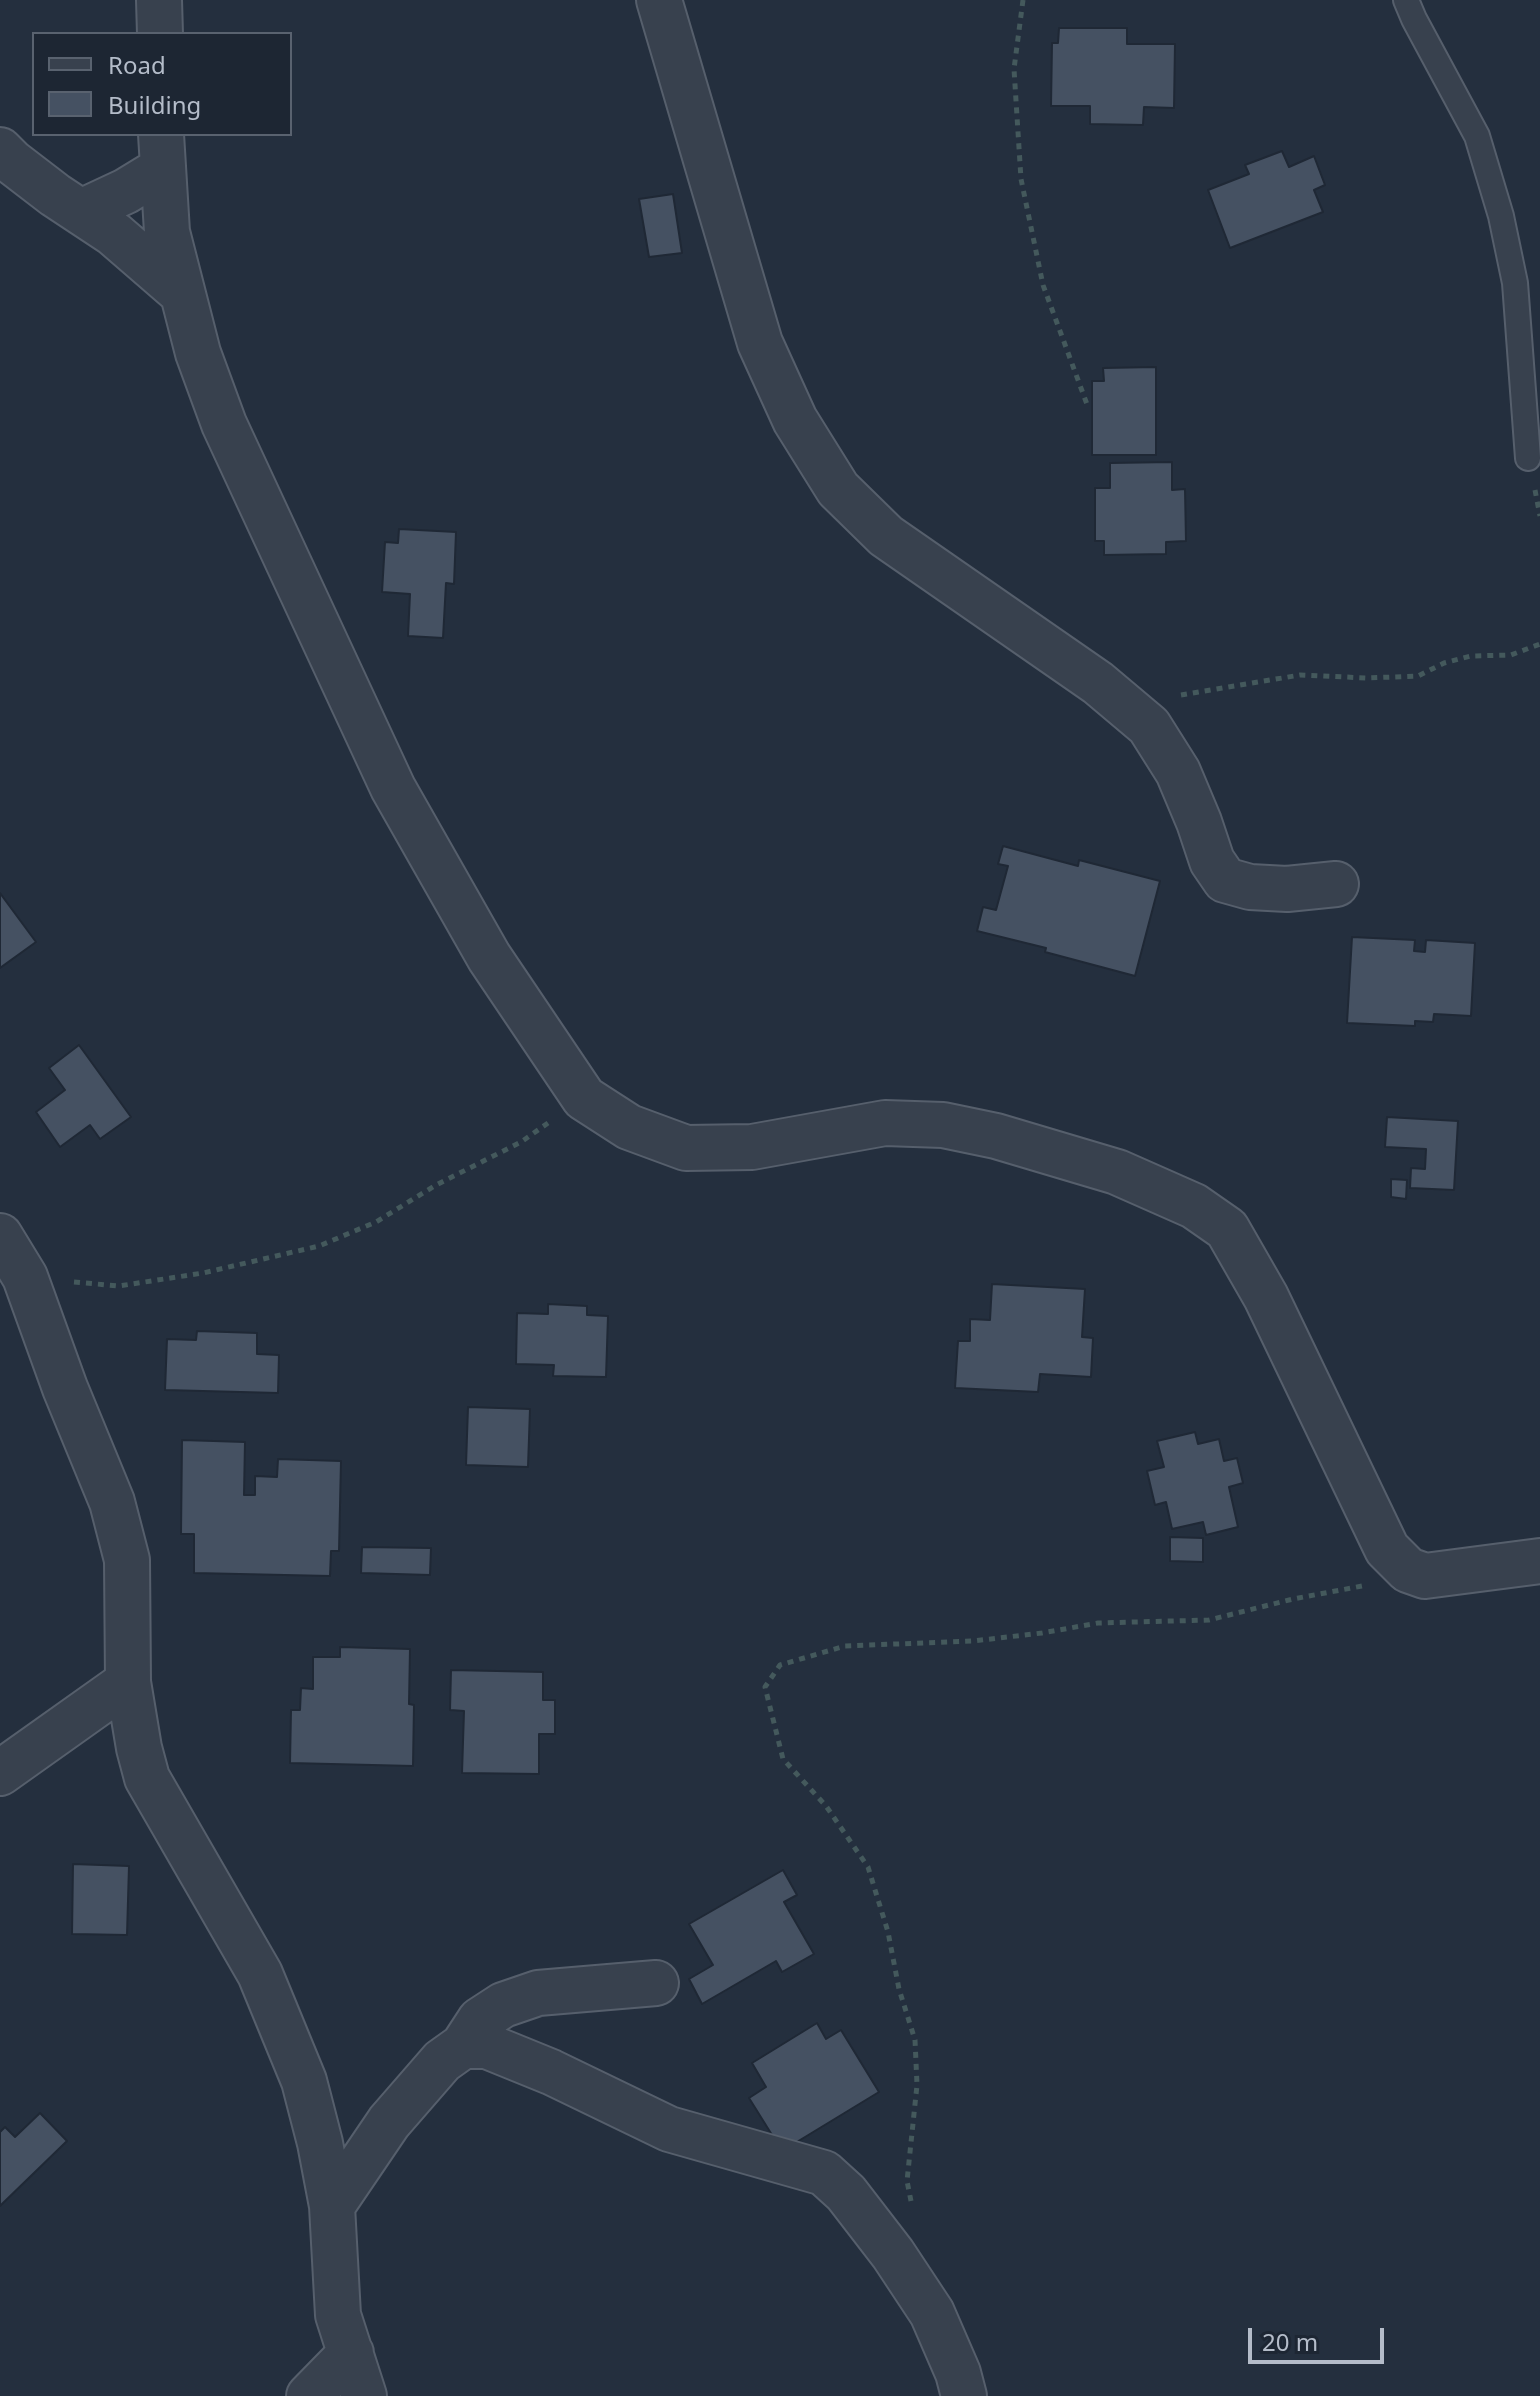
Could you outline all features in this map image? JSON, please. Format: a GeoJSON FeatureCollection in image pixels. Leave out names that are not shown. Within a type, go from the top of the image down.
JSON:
{"type":"FeatureCollection","features":[{"type":"Feature","properties":{"kind":"street"},"geometry":{"type":"LineString","coordinates":[[159,0],[160,32]]}},
{"type":"Feature","properties":{"kind":"street"},"geometry":{"type":"LineString","coordinates":[[659,0],[760,343],[795,420],[838,489],[886,536],[1098,683],[1149,726],[1178,772],[1212,861],[1225,880],[1250,887],[1287,889],[1336,884]]}},
{"type":"Feature","properties":{"kind":"street"},"geometry":{"type":"LineString","coordinates":[[0,150],[44,187],[114,234],[181,292]]}},
{"type":"Feature","properties":{"kind":"street"},"geometry":{"type":"LineString","coordinates":[[81,212],[126,191],[161,151]]}},
{"type":"Feature","properties":{"kind":"street"},"geometry":{"type":"LineString","coordinates":[[161,151],[167,232],[198,353],[224,424],[393,788],[489,957],[584,1098],[629,1127],[686,1148],[752,1147],[885,1123],[943,1125],[996,1136],[1117,1172],[1194,1206],[1227,1229],[1266,1297],[1387,1549],[1408,1570],[1425,1576],[1540,1561]]}},
{"type":"Feature","properties":{"kind":"street"},"geometry":{"type":"LineString","coordinates":[[0,1236],[25,1277],[116,1516],[127,1560],[128,1682],[147,1778],[260,1974],[304,2081],[332,2206],[338,2315],[364,2396]]}},
{"type":"Feature","properties":{"kind":"street"},"geometry":{"type":"LineString","coordinates":[[0,1773],[128,1682]]}},
{"type":"Feature","properties":{"kind":"street"},"geometry":{"type":"LineString","coordinates":[[332,2206],[389,2122],[442,2061],[463,2046],[480,2020],[503,2005],[538,1993],[656,1983]]}},
{"type":"Feature","properties":{"kind":"street"},"geometry":{"type":"LineString","coordinates":[[463,2046],[487,2046],[514,2056],[669,2129],[824,2173],[846,2193],[893,2254],[932,2313],[958,2373],[964,2396]]}},
{"type":"Feature","properties":{"kind":"street"},"geometry":{"type":"LineString","coordinates":[[309,2396],[351,2353]]}},
{"type":"Feature","properties":{"kind":"lane"},"geometry":{"type":"LineString","coordinates":[[1406,0],[1477,136],[1501,216],[1515,283],[1528,458]]}},
{"type":"Feature","properties":{"kind":"path"},"geometry":{"type":"LineString","coordinates":[[1023,0],[1014,69],[1021,179],[1043,285],[1088,407]]}},
{"type":"Feature","properties":{"kind":"path"},"geometry":{"type":"LineString","coordinates":[[1127,708],[1195,692],[1300,675],[1367,678],[1418,676],[1444,663],[1471,656],[1511,655],[1540,644]]}},
{"type":"Feature","properties":{"kind":"path"},"geometry":{"type":"LineString","coordinates":[[25,1277],[119,1286],[203,1273],[319,1246],[376,1222],[436,1185],[521,1142],[584,1098]]}},
{"type":"Feature","properties":{"kind":"path"},"geometry":{"type":"LineString","coordinates":[[912,2208],[907,2181],[917,2085],[915,2040],[868,1867],[826,1806],[783,1759],[765,1687],[780,1665],[845,1646],[973,1641],[1098,1623],[1209,1620],[1348,1589],[1408,1570]]}},
{"type":"Feature","properties":{"kind":"building"},"geometry":{"type":"Polygon","coordinates":[[[1059,28],[1127,28],[1127,44],[1175,44],[1174,108],[1144,107],[1143,125],[1090,124],[1090,106],[1051,106],[1052,43],[1058,43],[1059,28]]]}},
{"type":"Feature","properties":{"kind":"building"},"geometry":{"type":"Polygon","coordinates":[[[1282,151],[1289,167],[1314,156],[1325,185],[1314,190],[1323,212],[1230,248],[1208,190],[1249,174],[1245,165],[1282,151]]]}},
{"type":"Feature","properties":{"kind":"building"},"geometry":{"type":"Polygon","coordinates":[[[673,194],[682,253],[649,257],[639,199],[673,194]]]}},
{"type":"Feature","properties":{"kind":"building"},"geometry":{"type":"Polygon","coordinates":[[[1156,367],[1156,455],[1092,455],[1092,381],[1104,381],[1103,368],[1156,367]]]}},
{"type":"Feature","properties":{"kind":"building"},"geometry":{"type":"Polygon","coordinates":[[[1172,462],[1172,490],[1185,489],[1186,541],[1166,542],[1166,554],[1104,555],[1104,541],[1095,541],[1095,488],[1110,488],[1110,463],[1172,462]]]}},
{"type":"Feature","properties":{"kind":"building"},"geometry":{"type":"Polygon","coordinates":[[[399,529],[456,532],[454,584],[446,583],[443,638],[408,636],[410,594],[382,592],[385,542],[398,543],[399,529]]]}},
{"type":"Feature","properties":{"kind":"building"},"geometry":{"type":"Polygon","coordinates":[[[1003,846],[1078,866],[1079,860],[1160,881],[1135,976],[1045,952],[1046,948],[977,931],[983,907],[996,910],[1008,866],[998,864],[1003,846]]]}},
{"type":"Feature","properties":{"kind":"building"},"geometry":{"type":"Polygon","coordinates":[[[0,893],[36,942],[0,968],[0,893]]]}},
{"type":"Feature","properties":{"kind":"building"},"geometry":{"type":"Polygon","coordinates":[[[1352,937],[1415,940],[1414,951],[1425,952],[1426,940],[1475,943],[1471,1016],[1434,1014],[1433,1022],[1415,1021],[1415,1026],[1347,1023],[1352,937]]]}},
{"type":"Feature","properties":{"kind":"building"},"geometry":{"type":"Polygon","coordinates":[[[79,1045],[131,1117],[100,1139],[90,1125],[60,1147],[36,1112],[65,1090],[49,1068],[79,1045]]]}},
{"type":"Feature","properties":{"kind":"building"},"geometry":{"type":"Polygon","coordinates":[[[1387,1117],[1458,1121],[1454,1190],[1410,1188],[1411,1168],[1425,1169],[1426,1149],[1385,1147],[1387,1117]]]}},
{"type":"Feature","properties":{"kind":"building"},"geometry":{"type":"Polygon","coordinates":[[[1391,1179],[1407,1180],[1406,1199],[1391,1197],[1391,1179]]]}},
{"type":"Feature","properties":{"kind":"building"},"geometry":{"type":"Polygon","coordinates":[[[992,1284],[1085,1289],[1082,1337],[1093,1338],[1091,1377],[1040,1374],[1038,1392],[955,1388],[958,1341],[970,1341],[970,1319],[990,1320],[992,1284]]]}},
{"type":"Feature","properties":{"kind":"building"},"geometry":{"type":"Polygon","coordinates":[[[548,1304],[587,1306],[587,1315],[608,1316],[606,1377],[553,1376],[554,1365],[516,1364],[517,1313],[548,1314],[548,1304]]]}},
{"type":"Feature","properties":{"kind":"building"},"geometry":{"type":"Polygon","coordinates":[[[197,1331],[257,1333],[257,1354],[279,1355],[278,1393],[165,1390],[167,1339],[196,1340],[197,1331]]]}},
{"type":"Feature","properties":{"kind":"building"},"geometry":{"type":"Polygon","coordinates":[[[468,1407],[530,1409],[528,1467],[466,1465],[468,1407]]]}},
{"type":"Feature","properties":{"kind":"building"},"geometry":{"type":"Polygon","coordinates":[[[1195,1432],[1198,1444],[1219,1439],[1224,1461],[1237,1458],[1243,1483],[1229,1487],[1238,1527],[1206,1535],[1203,1522],[1172,1529],[1166,1502],[1155,1505],[1147,1471],[1164,1467],[1157,1441],[1195,1432]]]}},
{"type":"Feature","properties":{"kind":"building"},"geometry":{"type":"Polygon","coordinates":[[[182,1440],[245,1442],[244,1495],[255,1495],[255,1476],[277,1477],[278,1459],[341,1461],[339,1551],[331,1551],[330,1576],[194,1573],[194,1534],[181,1534],[182,1440]]]}},
{"type":"Feature","properties":{"kind":"building"},"geometry":{"type":"Polygon","coordinates":[[[1170,1537],[1203,1538],[1203,1562],[1170,1561],[1170,1537]]]}},
{"type":"Feature","properties":{"kind":"building"},"geometry":{"type":"Polygon","coordinates":[[[362,1547],[431,1548],[430,1575],[361,1573],[362,1547]]]}},
{"type":"Feature","properties":{"kind":"building"},"geometry":{"type":"Polygon","coordinates":[[[340,1647],[410,1649],[409,1704],[414,1705],[413,1766],[290,1763],[291,1710],[300,1710],[301,1688],[313,1689],[313,1657],[340,1657],[340,1647]]]}},
{"type":"Feature","properties":{"kind":"building"},"geometry":{"type":"Polygon","coordinates":[[[451,1670],[543,1672],[543,1700],[555,1700],[555,1734],[539,1734],[539,1774],[462,1773],[464,1711],[450,1710],[451,1670]]]}},
{"type":"Feature","properties":{"kind":"building"},"geometry":{"type":"Polygon","coordinates":[[[73,1864],[129,1866],[127,1935],[72,1934],[73,1864]]]}},
{"type":"Feature","properties":{"kind":"building"},"geometry":{"type":"Polygon","coordinates":[[[783,1870],[797,1895],[784,1902],[814,1954],[782,1972],[776,1961],[702,2004],[689,1979],[713,1965],[689,1924],[783,1870]]]}},
{"type":"Feature","properties":{"kind":"building"},"geometry":{"type":"Polygon","coordinates":[[[817,2023],[826,2039],[841,2030],[879,2092],[782,2151],[749,2098],[766,2087],[752,2063],[817,2023]]]}},
{"type":"Feature","properties":{"kind":"building"},"geometry":{"type":"Polygon","coordinates":[[[40,2113],[67,2141],[0,2206],[0,2132],[5,2127],[15,2137],[40,2113]]]}}]}
